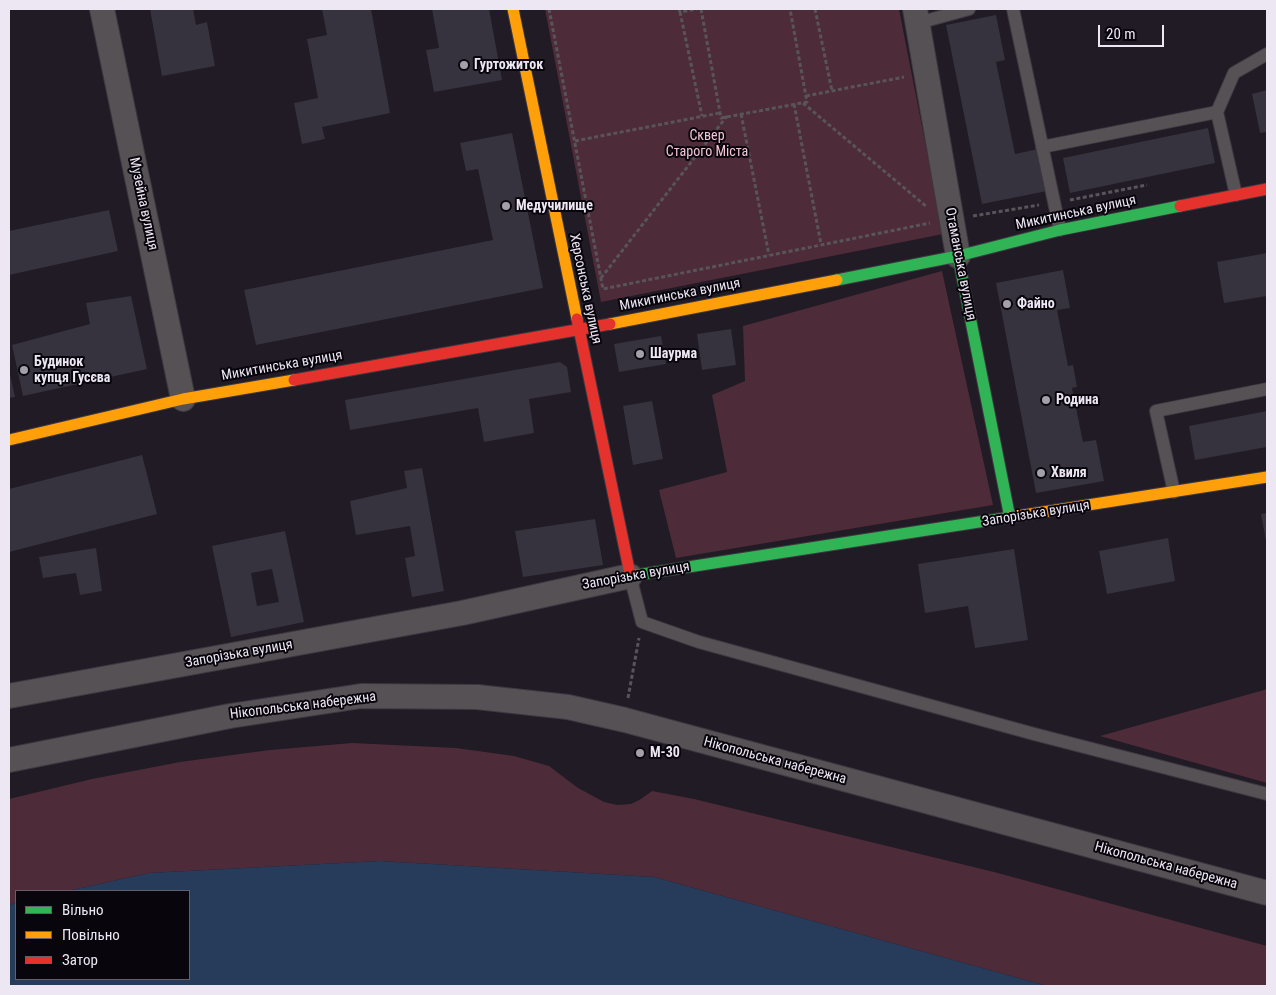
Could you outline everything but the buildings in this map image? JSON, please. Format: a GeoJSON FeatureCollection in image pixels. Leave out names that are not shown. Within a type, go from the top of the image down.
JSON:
{"type":"FeatureCollection","features":[{"type":"Feature","properties":{"kind":"street","name":"Музейна вулиця"},"geometry":{"type":"LineString","coordinates":[[102,9],[183,399]]}},
{"type":"Feature","properties":{"kind":"street","name":"Херсонська вулиця"},"geometry":{"type":"LineString","coordinates":[[513,9],[630,576]]}},
{"type":"Feature","properties":{"kind":"street","name":"Отаманська вулиця"},"geometry":{"type":"LineString","coordinates":[[916,16],[941,215],[958,256],[1010,518]]}},
{"type":"Feature","properties":{"kind":"street","name":"Микитинська вулиця"},"geometry":{"type":"LineString","coordinates":[[9,440],[183,399],[578,330],[958,256],[1060,230],[1267,189]]}},
{"type":"Feature","properties":{"kind":"street","name":"Запорізька вулиця"},"geometry":{"type":"LineString","coordinates":[[9,696],[462,613],[630,576],[1267,477]]}},
{"type":"Feature","properties":{"kind":"street","name":"Нікопольська набережна"},"geometry":{"type":"LineString","coordinates":[[9,760],[230,716],[361,696],[477,696],[568,707],[625,720],[1267,893]]}},
{"type":"Feature","properties":{"kind":"lane"},"geometry":{"type":"LineString","coordinates":[[916,16],[969,9]]}},
{"type":"Feature","properties":{"kind":"lane"},"geometry":{"type":"LineString","coordinates":[[1013,9],[1060,230]]}},
{"type":"Feature","properties":{"kind":"lane"},"geometry":{"type":"LineString","coordinates":[[1236,195],[1217,112],[1234,73],[1267,54]]}},
{"type":"Feature","properties":{"kind":"lane"},"geometry":{"type":"LineString","coordinates":[[1042,147],[1217,112]]}},
{"type":"Feature","properties":{"kind":"lane"},"geometry":{"type":"LineString","coordinates":[[1174,492],[1156,411],[1267,389]]}},
{"type":"Feature","properties":{"kind":"lane"},"geometry":{"type":"LineString","coordinates":[[630,576],[642,622],[718,648],[1043,736],[1267,794]]}},
{"type":"Feature","properties":{"kind":"path"},"geometry":{"type":"LineString","coordinates":[[549,9],[603,289],[769,256],[941,215],[1055,203],[1152,184]]}},
{"type":"Feature","properties":{"kind":"path"},"geometry":{"type":"LineString","coordinates":[[697,9],[679,10],[702,116]]}},
{"type":"Feature","properties":{"kind":"path"},"geometry":{"type":"LineString","coordinates":[[701,9],[721,118],[807,102],[790,9]]}},
{"type":"Feature","properties":{"kind":"path"},"geometry":{"type":"LineString","coordinates":[[815,9],[832,91]]}},
{"type":"Feature","properties":{"kind":"path"},"geometry":{"type":"LineString","coordinates":[[806,96],[906,76]]}},
{"type":"Feature","properties":{"kind":"path"},"geometry":{"type":"LineString","coordinates":[[803,102],[941,215]]}},
{"type":"Feature","properties":{"kind":"path"},"geometry":{"type":"LineString","coordinates":[[794,104],[821,244]]}},
{"type":"Feature","properties":{"kind":"path"},"geometry":{"type":"LineString","coordinates":[[574,141],[720,113]]}},
{"type":"Feature","properties":{"kind":"path"},"geometry":{"type":"LineString","coordinates":[[741,114],[769,256]]}},
{"type":"Feature","properties":{"kind":"path"},"geometry":{"type":"LineString","coordinates":[[601,279],[727,116]]}},
{"type":"Feature","properties":{"kind":"path"},"geometry":{"type":"LineString","coordinates":[[625,720],[642,622]]}},
{"type":"Feature","properties":{"kind":"green space","name":"Сквер Старого Міста"},"geometry":{"type":"Polygon","coordinates":[[[545,9],[899,9],[943,234],[601,302],[545,9]]]}},
{"type":"Feature","properties":{"kind":"green space"},"geometry":{"type":"Polygon","coordinates":[[[942,271],[993,505],[676,558],[659,490],[727,472],[712,395],[745,381],[743,326],[942,271]]]}},
{"type":"Feature","properties":{"kind":"green space"},"geometry":{"type":"Polygon","coordinates":[[[1267,689],[1267,783],[1100,736],[1264,690],[1267,689]]]}},
{"type":"Feature","properties":{"kind":"green space"},"geometry":{"type":"Polygon","coordinates":[[[352,743],[456,748],[514,756],[549,766],[578,788],[604,802],[617,805],[631,804],[652,791],[694,799],[994,872],[1267,946],[1267,986],[1047,986],[654,877],[380,861],[149,873],[72,890],[15,890],[15,903],[9,905],[9,799],[92,779],[180,762],[270,750],[352,743]]]}},
{"type":"Feature","properties":{"kind":"water"},"geometry":{"type":"Polygon","coordinates":[[[380,861],[654,877],[1047,986],[9,986],[9,905],[15,903],[15,980],[190,980],[190,890],[72,890],[149,873],[380,861]]]}},
{"type":"Feature","properties":{"kind":"traffic: fast"},"geometry":{"type":"LineString","coordinates":[[837,280],[958,256],[1060,230],[1180,206]]}},
{"type":"Feature","properties":{"kind":"traffic: fast"},"geometry":{"type":"LineString","coordinates":[[958,256],[1010,518]]}},
{"type":"Feature","properties":{"kind":"traffic: fast"},"geometry":{"type":"LineString","coordinates":[[630,574],[630,576],[1011,517]]}},
{"type":"Feature","properties":{"kind":"traffic: slow"},"geometry":{"type":"LineString","coordinates":[[513,9],[577,319]]}},
{"type":"Feature","properties":{"kind":"traffic: slow"},"geometry":{"type":"LineString","coordinates":[[610,324],[837,280]]}},
{"type":"Feature","properties":{"kind":"traffic: slow"},"geometry":{"type":"LineString","coordinates":[[9,440],[183,399],[294,380]]}},
{"type":"Feature","properties":{"kind":"traffic: slow"},"geometry":{"type":"LineString","coordinates":[[1011,517],[1267,477]]}},
{"type":"Feature","properties":{"kind":"traffic: jam"},"geometry":{"type":"LineString","coordinates":[[1180,206],[1267,189]]}},
{"type":"Feature","properties":{"kind":"traffic: jam"},"geometry":{"type":"LineString","coordinates":[[577,319],[630,574]]}},
{"type":"Feature","properties":{"kind":"traffic: jam"},"geometry":{"type":"LineString","coordinates":[[294,380],[610,324]]}},
{"type":"Feature","properties":{"kind":"place","name":"Гуртожиток"},"geometry":{"type":"Point","coordinates":[464,65]}},
{"type":"Feature","properties":{"kind":"place","name":"Медучилище"},"geometry":{"type":"Point","coordinates":[506,206]}},
{"type":"Feature","properties":{"kind":"place","name":"Файно"},"geometry":{"type":"Point","coordinates":[1007,304]}},
{"type":"Feature","properties":{"kind":"place","name":"Шаурма"},"geometry":{"type":"Point","coordinates":[640,354]}},
{"type":"Feature","properties":{"kind":"place","name":"Будинок купця Гусєва"},"geometry":{"type":"Point","coordinates":[24,370]}},
{"type":"Feature","properties":{"kind":"place","name":"Родина"},"geometry":{"type":"Point","coordinates":[1046,400]}},
{"type":"Feature","properties":{"kind":"place","name":"Хвиля"},"geometry":{"type":"Point","coordinates":[1041,473]}},
{"type":"Feature","properties":{"kind":"place","name":"М-30"},"geometry":{"type":"Point","coordinates":[640,753]}}]}
